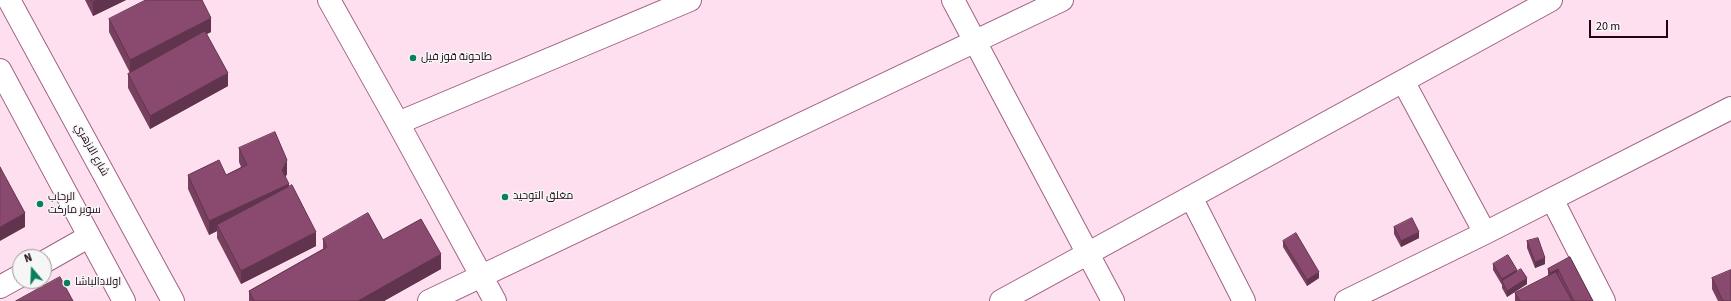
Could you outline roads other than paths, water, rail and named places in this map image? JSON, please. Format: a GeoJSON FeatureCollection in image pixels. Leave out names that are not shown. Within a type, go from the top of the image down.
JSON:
{"type":"FeatureCollection","features":[{"type":"Feature","properties":{"kind":"street","name":"شارع الازهري"},"geometry":{"type":"LineString","coordinates":[[9,0],[173,301]]}},
{"type":"Feature","properties":{"kind":"street"},"geometry":{"type":"LineString","coordinates":[[329,0],[398,122],[495,301]]}},
{"type":"Feature","properties":{"kind":"street"},"geometry":{"type":"LineString","coordinates":[[398,122],[690,0]]}},
{"type":"Feature","properties":{"kind":"street"},"geometry":{"type":"LineString","coordinates":[[953,0],[1089,253],[1113,301]]}},
{"type":"Feature","properties":{"kind":"street"},"geometry":{"type":"LineString","coordinates":[[429,301],[480,275],[1062,0]]}},
{"type":"Feature","properties":{"kind":"street"},"geometry":{"type":"LineString","coordinates":[[1001,301],[1551,0]]}},
{"type":"Feature","properties":{"kind":"street"},"geometry":{"type":"LineString","coordinates":[[0,70],[88,237],[124,301]]}},
{"type":"Feature","properties":{"kind":"street"},"geometry":{"type":"LineString","coordinates":[[1403,81],[1485,233]]}},
{"type":"Feature","properties":{"kind":"street"},"geometry":{"type":"LineString","coordinates":[[1346,301],[1485,233],[1731,108]]}},
{"type":"Feature","properties":{"kind":"street"},"geometry":{"type":"LineString","coordinates":[[1191,197],[1244,301]]}},
{"type":"Feature","properties":{"kind":"street"},"geometry":{"type":"LineString","coordinates":[[1552,199],[1604,301]]}},
{"type":"Feature","properties":{"kind":"street"},"geometry":{"type":"LineString","coordinates":[[52,257],[88,237]]}},
{"type":"Feature","properties":{"kind":"street"},"geometry":{"type":"LineString","coordinates":[[0,287],[12,280]]}},
{"type":"Feature","properties":{"kind":"place","name":"طاحونة قوز فيل"},"geometry":{"type":"Point","coordinates":[413,58]}},
{"type":"Feature","properties":{"kind":"place","name":"مغلق التوحيد"},"geometry":{"type":"Point","coordinates":[505,197]}},
{"type":"Feature","properties":{"kind":"place","name":"الرحاب سوبر ماركت"},"geometry":{"type":"Point","coordinates":[40,204]}},
{"type":"Feature","properties":{"kind":"place","name":"اولادالباشا"},"geometry":{"type":"Point","coordinates":[67,283]}}]}
